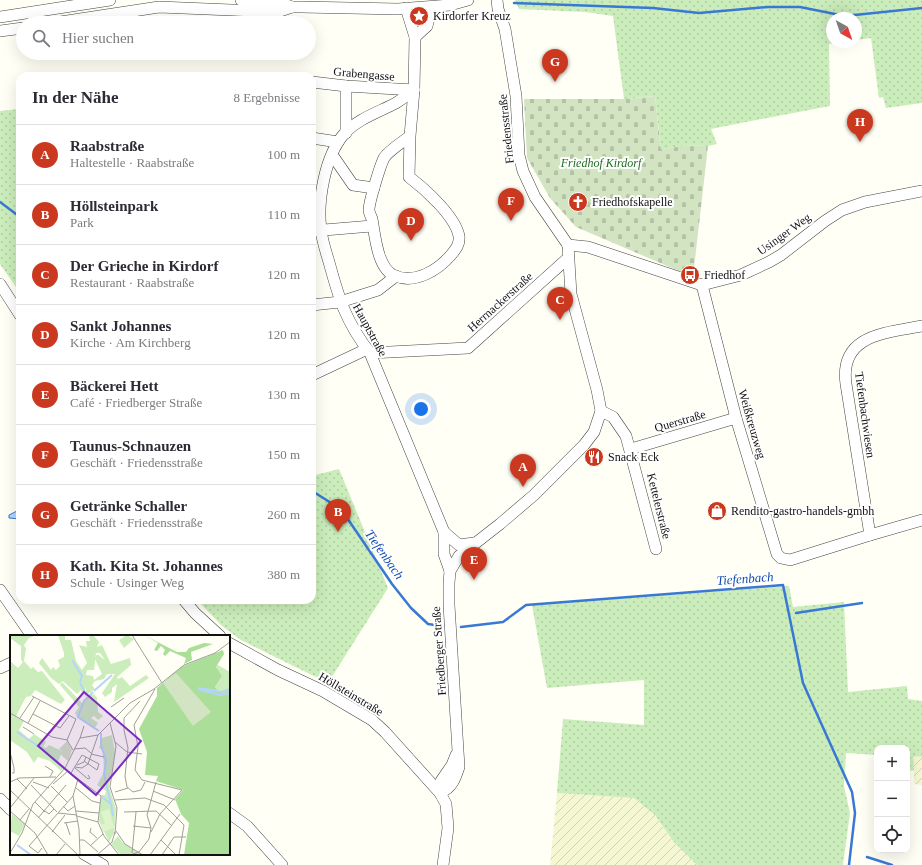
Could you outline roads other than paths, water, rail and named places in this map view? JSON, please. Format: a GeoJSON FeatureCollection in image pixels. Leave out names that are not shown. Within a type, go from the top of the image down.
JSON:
{"type":"FeatureCollection","features":[{"type":"Feature","properties":{"kind":"street"},"geometry":{"type":"LineString","coordinates":[[0,17],[110,0]]}},
{"type":"Feature","properties":{"kind":"street"},"geometry":{"type":"LineString","coordinates":[[241,0],[262,3],[279,2],[398,9],[432,7],[450,2],[468,0]]}},
{"type":"Feature","properties":{"kind":"street","name":"Friedensstraße"},"geometry":{"type":"LineString","coordinates":[[497,0],[498,9],[505,29],[516,96],[519,155],[523,171],[535,197],[568,245]]}},
{"type":"Feature","properties":{"kind":"street"},"geometry":{"type":"LineString","coordinates":[[97,16],[159,6],[277,12],[289,3]]}},
{"type":"Feature","properties":{"kind":"street"},"geometry":{"type":"LineString","coordinates":[[415,37],[427,26],[432,7]]}},
{"type":"Feature","properties":{"kind":"street"},"geometry":{"type":"LineString","coordinates":[[406,8],[415,37],[414,90],[410,136],[409,176],[436,200],[453,222],[457,230],[459,240],[455,250],[438,267],[421,276],[410,278],[391,274],[386,268],[380,255],[369,210],[374,188],[385,156],[410,136]]}},
{"type":"Feature","properties":{"kind":"street"},"geometry":{"type":"LineString","coordinates":[[0,31],[16,29]]}},
{"type":"Feature","properties":{"kind":"street","name":"Grabengasse"},"geometry":{"type":"LineString","coordinates":[[316,82],[346,86],[414,90]]}},
{"type":"Feature","properties":{"kind":"street"},"geometry":{"type":"LineString","coordinates":[[346,86],[346,133]]}},
{"type":"Feature","properties":{"kind":"street","name":"Hauptstraße"},"geometry":{"type":"LineString","coordinates":[[414,90],[398,102],[357,123],[338,142],[326,172],[316,212],[316,231],[340,302],[352,328],[368,351],[444,532],[444,554],[450,571]]}},
{"type":"Feature","properties":{"kind":"street"},"geometry":{"type":"LineString","coordinates":[[316,139],[338,142]]}},
{"type":"Feature","properties":{"kind":"street"},"geometry":{"type":"LineString","coordinates":[[333,156],[354,185],[374,188]]}},
{"type":"Feature","properties":{"kind":"street","name":"Usinger Weg"},"geometry":{"type":"LineString","coordinates":[[702,285],[741,275],[770,262],[781,256],[825,221],[842,210],[865,202],[922,191]]}},
{"type":"Feature","properties":{"kind":"street"},"geometry":{"type":"LineString","coordinates":[[316,231],[372,226]]}},
{"type":"Feature","properties":{"kind":"street"},"geometry":{"type":"LineString","coordinates":[[601,411],[597,390],[571,294],[568,245],[588,247],[702,285]]}},
{"type":"Feature","properties":{"kind":"street","name":"Herrnackerstraße"},"geometry":{"type":"LineString","coordinates":[[368,351],[468,348],[568,258]]}},
{"type":"Feature","properties":{"kind":"street"},"geometry":{"type":"LineString","coordinates":[[316,305],[340,302],[378,290],[396,276]]}},
{"type":"Feature","properties":{"kind":"street"},"geometry":{"type":"LineString","coordinates":[[0,284],[16,308]]}},
{"type":"Feature","properties":{"kind":"street","name":"Weißkreuzweg"},"geometry":{"type":"LineString","coordinates":[[702,285],[736,418],[775,550],[781,558],[790,560],[870,535]]}},
{"type":"Feature","properties":{"kind":"street","name":"Tiefenbachwiesen"},"geometry":{"type":"LineString","coordinates":[[870,535],[844,375],[848,357],[855,348],[871,337],[922,326]]}},
{"type":"Feature","properties":{"kind":"street"},"geometry":{"type":"LineString","coordinates":[[316,373],[368,351]]}},
{"type":"Feature","properties":{"kind":"street","name":"Kettelerstraße"},"geometry":{"type":"LineString","coordinates":[[601,411],[613,417],[626,436],[631,449],[656,549]]}},
{"type":"Feature","properties":{"kind":"street","name":"Friedberger Straße"},"geometry":{"type":"LineString","coordinates":[[440,793],[441,781],[452,765],[458,746],[449,605],[450,571],[459,556],[534,495],[584,445],[594,432],[601,411]]}},
{"type":"Feature","properties":{"kind":"street","name":"Querstraße"},"geometry":{"type":"LineString","coordinates":[[631,449],[736,418]]}},
{"type":"Feature","properties":{"kind":"street"},"geometry":{"type":"LineString","coordinates":[[870,535],[922,520]]}},
{"type":"Feature","properties":{"kind":"street"},"geometry":{"type":"LineString","coordinates":[[444,532],[459,544],[474,543]]}},
{"type":"Feature","properties":{"kind":"street"},"geometry":{"type":"LineString","coordinates":[[0,590],[31,635]]}},
{"type":"Feature","properties":{"kind":"street"},"geometry":{"type":"LineString","coordinates":[[187,604],[219,635]]}},
{"type":"Feature","properties":{"kind":"street","name":"Höllsteinstraße"},"geometry":{"type":"LineString","coordinates":[[231,646],[323,691],[372,720],[385,732],[440,793]]}},
{"type":"Feature","properties":{"kind":"street"},"geometry":{"type":"LineString","coordinates":[[0,668],[10,663]]}},
{"type":"Feature","properties":{"kind":"street"},"geometry":{"type":"LineString","coordinates":[[440,793],[446,804],[448,828],[443,865]]}},
{"type":"Feature","properties":{"kind":"street"},"geometry":{"type":"LineString","coordinates":[[0,799],[10,809]]}},
{"type":"Feature","properties":{"kind":"street"},"geometry":{"type":"LineString","coordinates":[[230,814],[246,826],[282,865]]}},
{"type":"Feature","properties":{"kind":"street"},"geometry":{"type":"LineString","coordinates":[[86,855],[103,865]]}},
{"type":"Feature","properties":{"kind":"water"},"geometry":{"type":"Polygon","coordinates":[[[16,512],[16,519],[9,518],[9,515],[16,512]]]}},
{"type":"Feature","properties":{"kind":"waterway"},"geometry":{"type":"LineString","coordinates":[[514,3],[653,8],[699,13],[768,7],[800,7],[845,16],[922,8]]}},
{"type":"Feature","properties":{"kind":"waterway","name":"Tiefenbach"},"geometry":{"type":"LineString","coordinates":[[0,202],[16,214]]}},
{"type":"Feature","properties":{"kind":"waterway","name":"Tiefenbach"},"geometry":{"type":"LineString","coordinates":[[316,493],[341,509],[392,584],[411,608],[428,624],[442,626]]}},
{"type":"Feature","properties":{"kind":"waterway","name":"Tiefenbach"},"geometry":{"type":"LineString","coordinates":[[461,627],[503,622],[526,605],[783,585],[803,683],[852,792],[855,813],[849,865]]}},
{"type":"Feature","properties":{"kind":"waterway"},"geometry":{"type":"LineString","coordinates":[[796,613],[862,603]]}},
{"type":"Feature","properties":{"kind":"waterway","name":"Tiefenbach"},"geometry":{"type":"LineString","coordinates":[[867,857],[892,865]]}},
{"type":"Feature","properties":{"kind":"place","name":"Kirdorfer Kreuz"},"geometry":{"type":"Point","coordinates":[419,16]}},
{"type":"Feature","properties":{"kind":"place","name":"Getränke Schaller"},"geometry":{"type":"Point","coordinates":[555,82]}},
{"type":"Feature","properties":{"kind":"place","name":"Kath. Kita St. Johannes"},"geometry":{"type":"Point","coordinates":[860,142]}},
{"type":"Feature","properties":{"kind":"place","name":"Friedhofskapelle"},"geometry":{"type":"Point","coordinates":[578,202]}},
{"type":"Feature","properties":{"kind":"place","name":"Taunus-Schnauzen"},"geometry":{"type":"Point","coordinates":[511,221]}},
{"type":"Feature","properties":{"kind":"place","name":"Sankt Johannes"},"geometry":{"type":"Point","coordinates":[411,241]}},
{"type":"Feature","properties":{"kind":"place","name":"Friedhof"},"geometry":{"type":"Point","coordinates":[690,275]}},
{"type":"Feature","properties":{"kind":"place","name":"Der Grieche in Kirdorf"},"geometry":{"type":"Point","coordinates":[560,320]}},
{"type":"Feature","properties":{"kind":"place","name":"Snack Eck"},"geometry":{"type":"Point","coordinates":[594,457]}},
{"type":"Feature","properties":{"kind":"place","name":"Raabstraße"},"geometry":{"type":"Point","coordinates":[523,487]}},
{"type":"Feature","properties":{"kind":"place","name":"Rendito-gastro-handels-gmbh"},"geometry":{"type":"Point","coordinates":[717,511]}},
{"type":"Feature","properties":{"kind":"place","name":"Höllsteinpark"},"geometry":{"type":"Point","coordinates":[338,532]}},
{"type":"Feature","properties":{"kind":"place","name":"Bäckerei Hett"},"geometry":{"type":"Point","coordinates":[474,580]}},
{"type":"Feature","properties":{"kind":"park label","name":"Friedhof Kirdorf"},"geometry":{"type":"Point","coordinates":[601,163]}}]}
